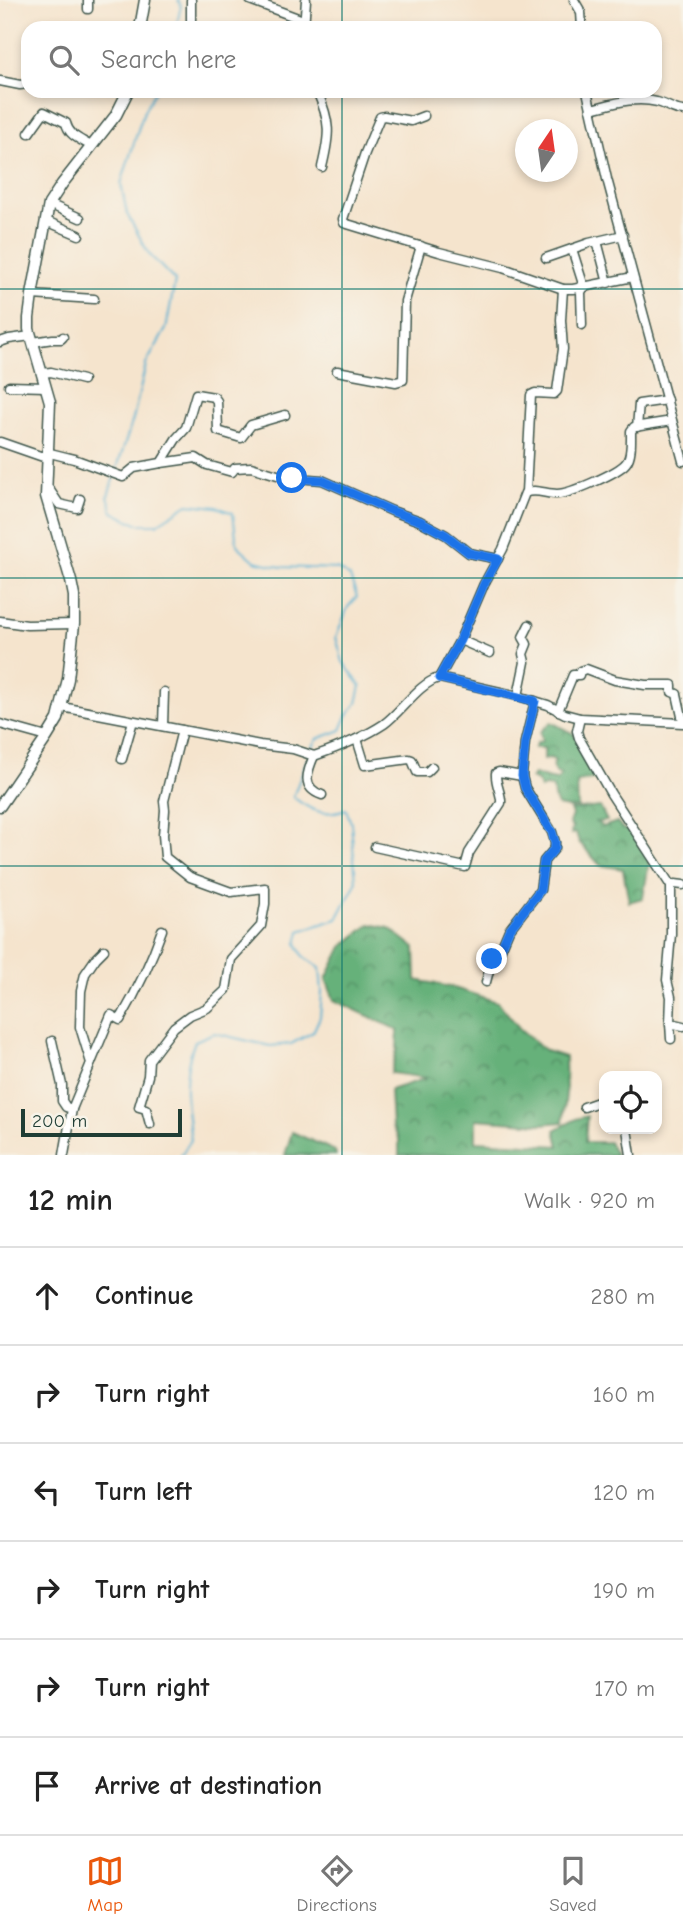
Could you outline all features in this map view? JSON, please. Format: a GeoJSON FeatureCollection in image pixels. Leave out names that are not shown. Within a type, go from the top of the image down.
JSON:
{"type":"FeatureCollection","features":[{"type":"Feature","properties":{"kind":"main road"},"geometry":{"type":"LineString","coordinates":[[141,21],[145,0]]}},
{"type":"Feature","properties":{"kind":"main road"},"geometry":{"type":"LineString","coordinates":[[0,806],[47,737],[62,707],[74,624],[71,581],[48,508],[46,455],[50,407],[32,339],[29,318],[32,295],[49,204],[116,115],[124,98]]}},
{"type":"Feature","properties":{"kind":"street"},"geometry":{"type":"LineString","coordinates":[[191,0],[191,21]]}},
{"type":"Feature","properties":{"kind":"street"},"geometry":{"type":"LineString","coordinates":[[250,0],[296,21]]}},
{"type":"Feature","properties":{"kind":"street"},"geometry":{"type":"LineString","coordinates":[[303,21],[306,0]]}},
{"type":"Feature","properties":{"kind":"street"},"geometry":{"type":"LineString","coordinates":[[574,0],[581,12],[582,21]]}},
{"type":"Feature","properties":{"kind":"street"},"geometry":{"type":"LineString","coordinates":[[0,81],[21,85]]}},
{"type":"Feature","properties":{"kind":"street"},"geometry":{"type":"LineString","coordinates":[[320,98],[329,126],[322,167]]}},
{"type":"Feature","properties":{"kind":"street"},"geometry":{"type":"LineString","coordinates":[[589,98],[622,235],[683,461]]}},
{"type":"Feature","properties":{"kind":"street"},"geometry":{"type":"LineString","coordinates":[[591,109],[633,100],[653,101],[683,111]]}},
{"type":"Feature","properties":{"kind":"street"},"geometry":{"type":"LineString","coordinates":[[29,133],[44,112],[66,123],[71,134],[91,146]]}},
{"type":"Feature","properties":{"kind":"street"},"geometry":{"type":"LineString","coordinates":[[424,116],[414,121],[380,117],[343,220],[346,223],[503,268],[563,289],[633,277]]}},
{"type":"Feature","properties":{"kind":"street"},"geometry":{"type":"LineString","coordinates":[[49,204],[80,218]]}},
{"type":"Feature","properties":{"kind":"street"},"geometry":{"type":"LineString","coordinates":[[46,221],[79,235]]}},
{"type":"Feature","properties":{"kind":"street"},"geometry":{"type":"LineString","coordinates":[[546,258],[622,235]]}},
{"type":"Feature","properties":{"kind":"street"},"geometry":{"type":"LineString","coordinates":[[597,241],[608,283]]}},
{"type":"Feature","properties":{"kind":"street"},"geometry":{"type":"LineString","coordinates":[[337,371],[396,382],[403,380],[405,301],[421,246]]}},
{"type":"Feature","properties":{"kind":"street"},"geometry":{"type":"LineString","coordinates":[[572,249],[584,287]]}},
{"type":"Feature","properties":{"kind":"street"},"geometry":{"type":"LineString","coordinates":[[582,325],[580,292],[584,287]]}},
{"type":"Feature","properties":{"kind":"street"},"geometry":{"type":"LineString","coordinates":[[439,678],[498,559],[526,492],[531,395],[554,394],[557,391],[563,349],[563,289]]}},
{"type":"Feature","properties":{"kind":"street"},"geometry":{"type":"LineString","coordinates":[[32,295],[94,299]]}},
{"type":"Feature","properties":{"kind":"street"},"geometry":{"type":"LineString","coordinates":[[0,342],[9,339],[63,337]]}},
{"type":"Feature","properties":{"kind":"street"},"geometry":{"type":"LineString","coordinates":[[43,373],[54,372],[83,380]]}},
{"type":"Feature","properties":{"kind":"street"},"geometry":{"type":"LineString","coordinates":[[9,386],[46,387]]}},
{"type":"Feature","properties":{"kind":"street"},"geometry":{"type":"LineString","coordinates":[[161,463],[188,425],[196,394],[216,398],[218,430],[241,438],[251,425],[285,415]]}},
{"type":"Feature","properties":{"kind":"street"},"geometry":{"type":"LineString","coordinates":[[638,427],[639,404],[667,400]]}},
{"type":"Feature","properties":{"kind":"street"},"geometry":{"type":"LineString","coordinates":[[526,492],[532,490],[554,494],[582,487],[623,466],[629,457],[631,431],[634,427],[672,421]]}},
{"type":"Feature","properties":{"kind":"street"},"geometry":{"type":"LineString","coordinates":[[0,442],[46,455],[68,458],[123,477],[134,468],[196,458],[226,472],[232,472],[234,468],[251,467],[284,477],[322,480],[420,521],[446,535],[469,553],[498,559]]}},
{"type":"Feature","properties":{"kind":"street"},"geometry":{"type":"LineString","coordinates":[[46,487],[59,504],[77,508],[80,499]]}},
{"type":"Feature","properties":{"kind":"street"},"geometry":{"type":"LineString","coordinates":[[0,621],[27,625],[74,624]]}},
{"type":"Feature","properties":{"kind":"street"},"geometry":{"type":"LineString","coordinates":[[518,696],[525,663],[523,654],[527,644],[523,637],[529,625]]}},
{"type":"Feature","properties":{"kind":"street"},"geometry":{"type":"LineString","coordinates":[[460,640],[490,653]]}},
{"type":"Feature","properties":{"kind":"street"},"geometry":{"type":"LineString","coordinates":[[62,707],[293,749],[312,756],[357,739],[387,722],[425,686],[439,678],[518,696],[548,705],[558,711],[580,718],[683,722],[677,694],[672,692],[670,685],[645,685],[615,680],[586,669],[580,671],[579,675],[573,675],[558,711]]}},
{"type":"Feature","properties":{"kind":"street"},"geometry":{"type":"LineString","coordinates":[[163,726],[164,692]]}},
{"type":"Feature","properties":{"kind":"street"},"geometry":{"type":"LineString","coordinates":[[486,982],[492,959],[498,956],[509,930],[540,890],[544,861],[555,848],[552,832],[525,788],[522,776],[525,743],[535,701]]}},
{"type":"Feature","properties":{"kind":"street"},"geometry":{"type":"LineString","coordinates":[[580,718],[577,731],[579,738],[611,794],[671,886],[667,980],[671,997],[671,1039]]}},
{"type":"Feature","properties":{"kind":"street"},"geometry":{"type":"LineString","coordinates":[[122,759],[133,721]]}},
{"type":"Feature","properties":{"kind":"street"},"geometry":{"type":"LineString","coordinates":[[0,724],[47,737]]}},
{"type":"Feature","properties":{"kind":"street"},"geometry":{"type":"LineString","coordinates":[[150,1124],[146,1109],[139,1107],[148,1076],[149,1059],[174,1027],[190,1015],[207,1008],[226,990],[231,959],[261,926],[265,904],[265,888],[231,892],[190,877],[165,858],[164,801],[182,730]]}},
{"type":"Feature","properties":{"kind":"street"},"geometry":{"type":"LineString","coordinates":[[357,739],[365,765],[409,759],[417,772],[427,772],[432,767]]}},
{"type":"Feature","properties":{"kind":"street"},"geometry":{"type":"LineString","coordinates":[[312,756],[308,785],[322,795]]}},
{"type":"Feature","properties":{"kind":"street"},"geometry":{"type":"LineString","coordinates":[[375,847],[465,867],[469,853],[502,802],[497,789],[496,773],[522,776]]}},
{"type":"Feature","properties":{"kind":"street"},"geometry":{"type":"LineString","coordinates":[[671,886],[683,885]]}},
{"type":"Feature","properties":{"kind":"street"},"geometry":{"type":"LineString","coordinates":[[64,1155],[72,1109],[111,1015],[120,1020],[153,957],[162,930]]}},
{"type":"Feature","properties":{"kind":"street"},"geometry":{"type":"LineString","coordinates":[[91,1063],[80,1027],[81,991],[85,974],[104,950]]}},
{"type":"Feature","properties":{"kind":"street"},"geometry":{"type":"LineString","coordinates":[[670,1023],[683,1026]]}},
{"type":"Feature","properties":{"kind":"street"},"geometry":{"type":"LineString","coordinates":[[52,1041],[62,1085],[62,1101],[66,1107],[72,1109]]}},
{"type":"Feature","properties":{"kind":"street"},"geometry":{"type":"LineString","coordinates":[[584,1107],[599,1102]]}},
{"type":"Feature","properties":{"kind":"street"},"geometry":{"type":"LineString","coordinates":[[628,1134],[631,1155]]}},
{"type":"Feature","properties":{"kind":"green space"},"geometry":{"type":"Polygon","coordinates":[[[551,722],[574,734],[600,779],[577,782],[578,807],[558,806],[553,788],[545,786],[541,789],[537,781],[531,778],[534,775],[558,780],[561,775],[555,772],[555,760],[544,759],[544,748],[535,748],[536,743],[542,741],[540,732],[551,722]]]}},
{"type":"Feature","properties":{"kind":"green space"},"geometry":{"type":"Polygon","coordinates":[[[600,807],[607,821],[596,822],[603,827],[617,822],[623,829],[630,831],[650,857],[643,898],[629,902],[623,869],[600,865],[579,842],[576,833],[571,834],[570,810],[600,807]]]}},
{"type":"Feature","properties":{"kind":"green space"},"geometry":{"type":"Polygon","coordinates":[[[370,924],[389,928],[415,948],[416,980],[451,987],[498,1002],[520,1029],[546,1051],[565,1057],[566,1093],[563,1122],[541,1124],[476,1119],[476,1141],[559,1146],[555,1130],[587,1116],[585,1142],[609,1142],[616,1155],[399,1155],[399,1139],[392,1126],[390,1090],[427,1078],[391,1073],[397,1050],[398,1030],[334,1000],[326,979],[342,947],[370,924]]]}},
{"type":"Feature","properties":{"kind":"green space"},"geometry":{"type":"Polygon","coordinates":[[[292,1132],[335,1151],[336,1155],[285,1155],[292,1132]]]}},
{"type":"Feature","properties":{"kind":"waterway"},"geometry":{"type":"LineString","coordinates":[[178,0],[181,6],[178,21]]}},
{"type":"Feature","properties":{"kind":"waterway"},"geometry":{"type":"LineString","coordinates":[[116,471],[133,419],[146,364],[166,329],[175,281],[149,254],[127,214],[121,184],[144,111],[151,98]]}},
{"type":"Feature","properties":{"kind":"waterway"},"geometry":{"type":"LineString","coordinates":[[114,477],[108,496],[113,512],[137,524],[157,524],[188,504],[217,507],[233,513],[237,545],[255,561],[281,567],[337,569],[350,577],[357,597],[348,607],[336,637],[343,662],[361,686],[357,703],[341,730],[317,739],[310,752]]}},
{"type":"Feature","properties":{"kind":"waterway"},"geometry":{"type":"LineString","coordinates":[[181,1155],[191,1140],[186,1078],[195,1041],[214,1033],[270,1046],[291,1044],[313,1032],[320,1017],[320,968],[304,957],[297,944],[300,931],[337,919],[356,883],[351,823],[346,809],[318,811],[293,797],[308,757]]}},
{"type":"Feature","properties":{"kind":"route"},"geometry":{"type":"LineString","coordinates":[[292,478],[322,480],[420,521],[446,535],[469,553],[498,559],[439,678],[535,701],[525,743],[522,776],[525,788],[552,832],[555,848],[544,861],[540,890],[509,930],[497,958],[492,959]]}}]}
